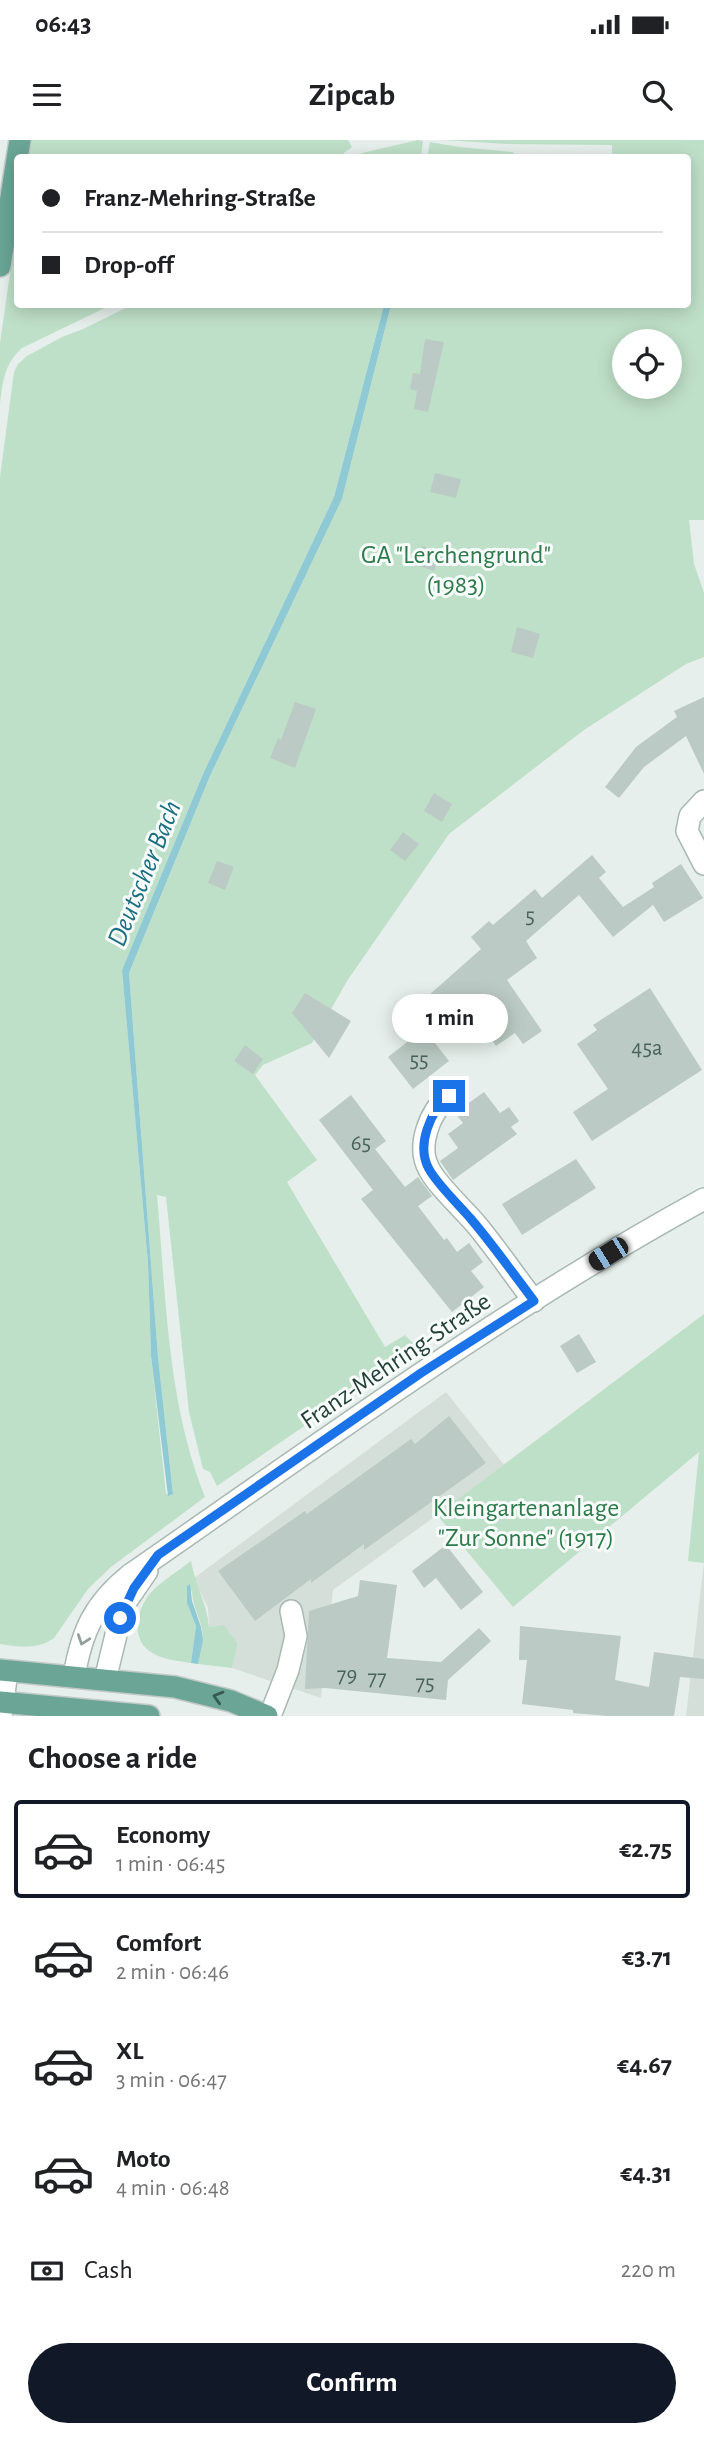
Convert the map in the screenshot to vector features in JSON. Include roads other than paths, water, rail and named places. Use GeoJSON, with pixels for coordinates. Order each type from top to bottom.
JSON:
{"type":"FeatureCollection","features":[{"type":"Feature","properties":{"kind":"main road"},"geometry":{"type":"LineString","coordinates":[[0,266],[14,178]]}},
{"type":"Feature","properties":{"kind":"main road"},"geometry":{"type":"LineString","coordinates":[[4,1670],[175,1687],[231,1701],[269,1716]]}},
{"type":"Feature","properties":{"kind":"main road","name":"Franz-Mehring-Straße"},"geometry":{"type":"LineString","coordinates":[[71,1709],[74,1676]]}},
{"type":"Feature","properties":{"kind":"main road","name":"Franz-Mehring-Straße"},"geometry":{"type":"LineString","coordinates":[[99,1712],[105,1680]]}},
{"type":"Feature","properties":{"kind":"main road"},"geometry":{"type":"LineString","coordinates":[[2,1707],[71,1709],[149,1716]]}},
{"type":"Feature","properties":{"kind":"street"},"geometry":{"type":"LineString","coordinates":[[704,801],[690,817],[687,831],[704,864]]}},
{"type":"Feature","properties":{"kind":"street"},"geometry":{"type":"LineString","coordinates":[[449,1096],[440,1103],[428,1123],[425,1143],[428,1168],[490,1242],[534,1301]]}},
{"type":"Feature","properties":{"kind":"street","name":"Franz-Mehring-Straße"},"geometry":{"type":"LineString","coordinates":[[74,1676],[88,1626],[108,1593],[158,1555],[421,1373],[608,1254],[704,1199]]}},
{"type":"Feature","properties":{"kind":"street","name":"Franz-Mehring-Straße"},"geometry":{"type":"LineString","coordinates":[[105,1680],[124,1606],[158,1555]]}},
{"type":"Feature","properties":{"kind":"street"},"geometry":{"type":"LineString","coordinates":[[269,1716],[288,1670],[296,1636],[291,1611]]}},
{"type":"Feature","properties":{"kind":"street"},"geometry":{"type":"LineString","coordinates":[[2,1707],[4,1670]]}},
{"type":"Feature","properties":{"kind":"water"},"geometry":{"type":"Polygon","coordinates":[[[383,308],[390,308],[342,499],[210,776],[129,973],[158,1357],[173,1494],[168,1496],[151,1356],[148,1263],[122,970],[203,774],[334,497],[383,308]]]}},
{"type":"Feature","properties":{"kind":"water"},"geometry":{"type":"Polygon","coordinates":[[[190,1584],[203,1640],[198,1664],[191,1663],[196,1626],[187,1603],[187,1586],[190,1584]]]}},
{"type":"Feature","properties":{"kind":"park label","name":"GA \"Lerchengrund\" (1983)"},"geometry":{"type":"Point","coordinates":[456,569]}},
{"type":"Feature","properties":{"kind":"park label","name":"Kleingartenanlage \"Zur Sonne\" (1917)"},"geometry":{"type":"Point","coordinates":[526,1522]}},
{"type":"Feature","properties":{"kind":"water label","name":"Deutscher Bach"},"geometry":{"type":"Point","coordinates":[143,873]}}]}
